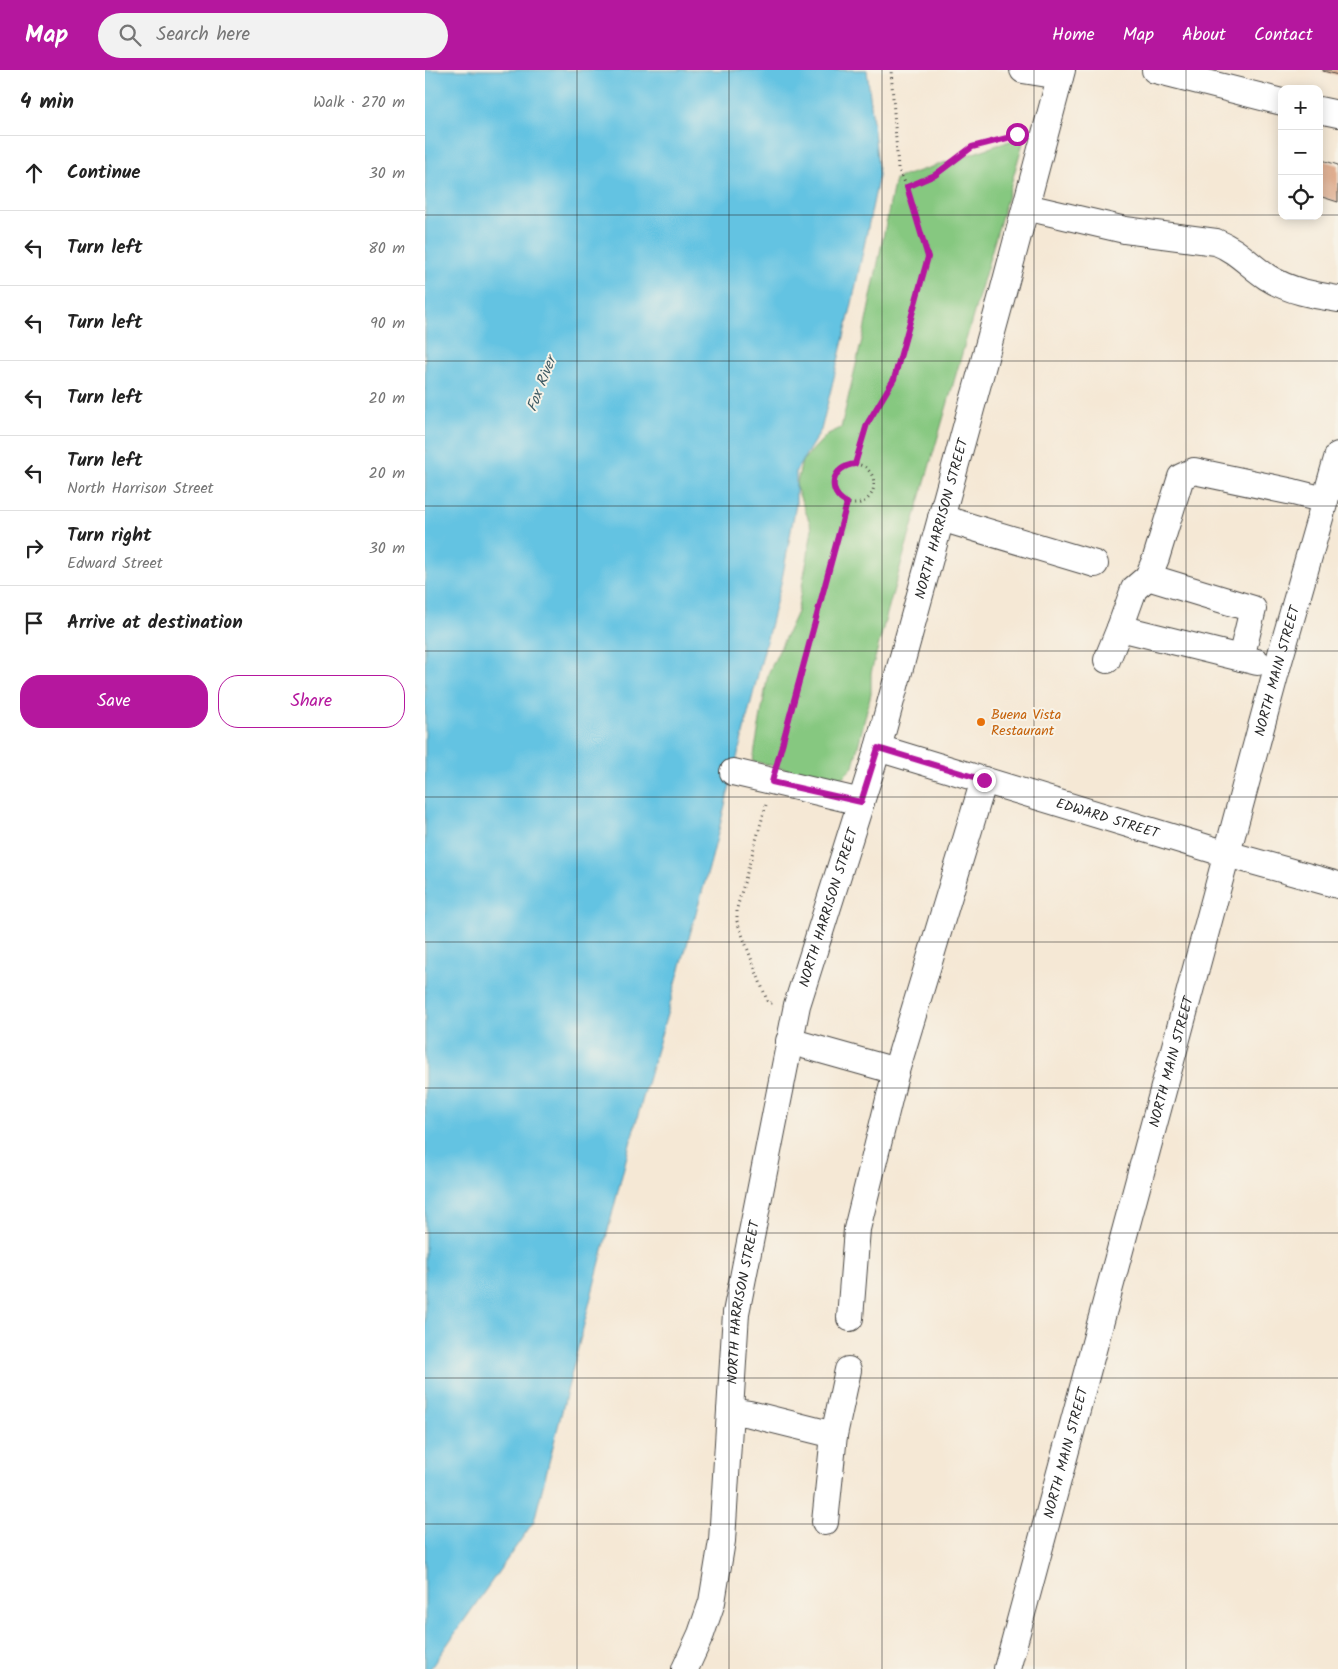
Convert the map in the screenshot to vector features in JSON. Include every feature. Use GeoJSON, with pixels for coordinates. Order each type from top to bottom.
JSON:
{"type":"FeatureCollection","features":[{"type":"Feature","properties":{"kind":"street"},"geometry":{"type":"LineString","coordinates":[[1023,70],[1061,73]]}},
{"type":"Feature","properties":{"kind":"street"},"geometry":{"type":"LineString","coordinates":[[1155,70],[1278,101]]}},
{"type":"Feature","properties":{"kind":"street","name":"NORTH HARRISON STREET"},"geometry":{"type":"LineString","coordinates":[[685,1669],[701,1634],[712,1602],[722,1541],[736,1313],[797,1006],[878,748],[1061,73]]}},
{"type":"Feature","properties":{"kind":"street"},"geometry":{"type":"LineString","coordinates":[[1323,111],[1338,114]]}},
{"type":"Feature","properties":{"kind":"street"},"geometry":{"type":"LineString","coordinates":[[1026,206],[1125,230],[1216,242],[1229,246],[1267,277],[1288,287],[1303,293],[1338,299]]}},
{"type":"Feature","properties":{"kind":"street","name":"NORTH MAIN STREET"},"geometry":{"type":"LineString","coordinates":[[1007,1669],[1277,668],[1338,455]]}},
{"type":"Feature","properties":{"kind":"street"},"geometry":{"type":"LineString","coordinates":[[1107,660],[1134,589],[1148,576],[1156,558],[1181,476],[1194,471],[1325,500]]}},
{"type":"Feature","properties":{"kind":"street"},"geometry":{"type":"LineString","coordinates":[[941,518],[1095,564]]}},
{"type":"Feature","properties":{"kind":"street"},"geometry":{"type":"LineString","coordinates":[[1148,576],[1253,609],[1241,658]]}},
{"type":"Feature","properties":{"kind":"street"},"geometry":{"type":"LineString","coordinates":[[1120,628],[1277,668]]}},
{"type":"Feature","properties":{"kind":"street","name":"EDWARD STREET"},"geometry":{"type":"LineString","coordinates":[[878,748],[1227,854],[1338,885]]}},
{"type":"Feature","properties":{"kind":"street"},"geometry":{"type":"LineString","coordinates":[[733,772],[861,802]]}},
{"type":"Feature","properties":{"kind":"street"},"geometry":{"type":"LineString","coordinates":[[850,1318],[857,1229],[897,1072],[984,780]]}},
{"type":"Feature","properties":{"kind":"street"},"geometry":{"type":"LineString","coordinates":[[789,1041],[897,1072]]}},
{"type":"Feature","properties":{"kind":"street"},"geometry":{"type":"LineString","coordinates":[[825,1522],[834,1435],[848,1370]]}},
{"type":"Feature","properties":{"kind":"street"},"geometry":{"type":"LineString","coordinates":[[731,1411],[834,1435]]}},
{"type":"Feature","properties":{"kind":"path"},"geometry":{"type":"LineString","coordinates":[[855,464],[867,424],[894,379],[928,257],[907,187],[899,168],[891,70]]}},
{"type":"Feature","properties":{"kind":"path"},"geometry":{"type":"LineString","coordinates":[[907,187],[935,175],[972,147],[1017,134]]}},
{"type":"Feature","properties":{"kind":"path"},"geometry":{"type":"LineString","coordinates":[[855,464],[862,466],[872,475],[873,488],[867,500],[854,504],[841,500],[834,489],[835,477],[843,467],[855,464]]}},
{"type":"Feature","properties":{"kind":"path"},"geometry":{"type":"LineString","coordinates":[[797,1006],[768,1003],[737,920],[737,908],[847,503]]}},
{"type":"Feature","properties":{"kind":"green space"},"geometry":{"type":"Polygon","coordinates":[[[1025,136],[891,599],[871,673],[871,693],[853,767],[844,776],[834,781],[753,761],[768,674],[797,612],[808,555],[812,528],[796,487],[802,461],[828,434],[841,428],[864,331],[895,179],[1025,136]]]}},
{"type":"Feature","properties":{"kind":"water","name":"Fox River"},"geometry":{"type":"Polygon","coordinates":[[[425,70],[867,70],[879,175],[851,308],[821,430],[796,471],[796,504],[782,579],[711,861],[632,1136],[534,1521],[430,1669],[425,1669],[425,70]]]}},
{"type":"Feature","properties":{"kind":"building"},"geometry":{"type":"Polygon","coordinates":[[[1338,70],[1338,75],[1323,71],[1338,70]]]}},
{"type":"Feature","properties":{"kind":"building"},"geometry":{"type":"Polygon","coordinates":[[[1323,160],[1338,165],[1338,202],[1323,197],[1323,160]]]}},
{"type":"Feature","properties":{"kind":"place","name":"Buena Vista Restaurant"},"geometry":{"type":"Point","coordinates":[981,722]}},
{"type":"Feature","properties":{"kind":"route"},"geometry":{"type":"LineString","coordinates":[[984,780],[878,748],[861,802],[772,782],[847,503],[841,500],[834,489],[835,477],[843,467],[855,464],[867,424],[894,379],[928,257],[907,187],[935,175],[972,147],[1017,134]]}}]}
